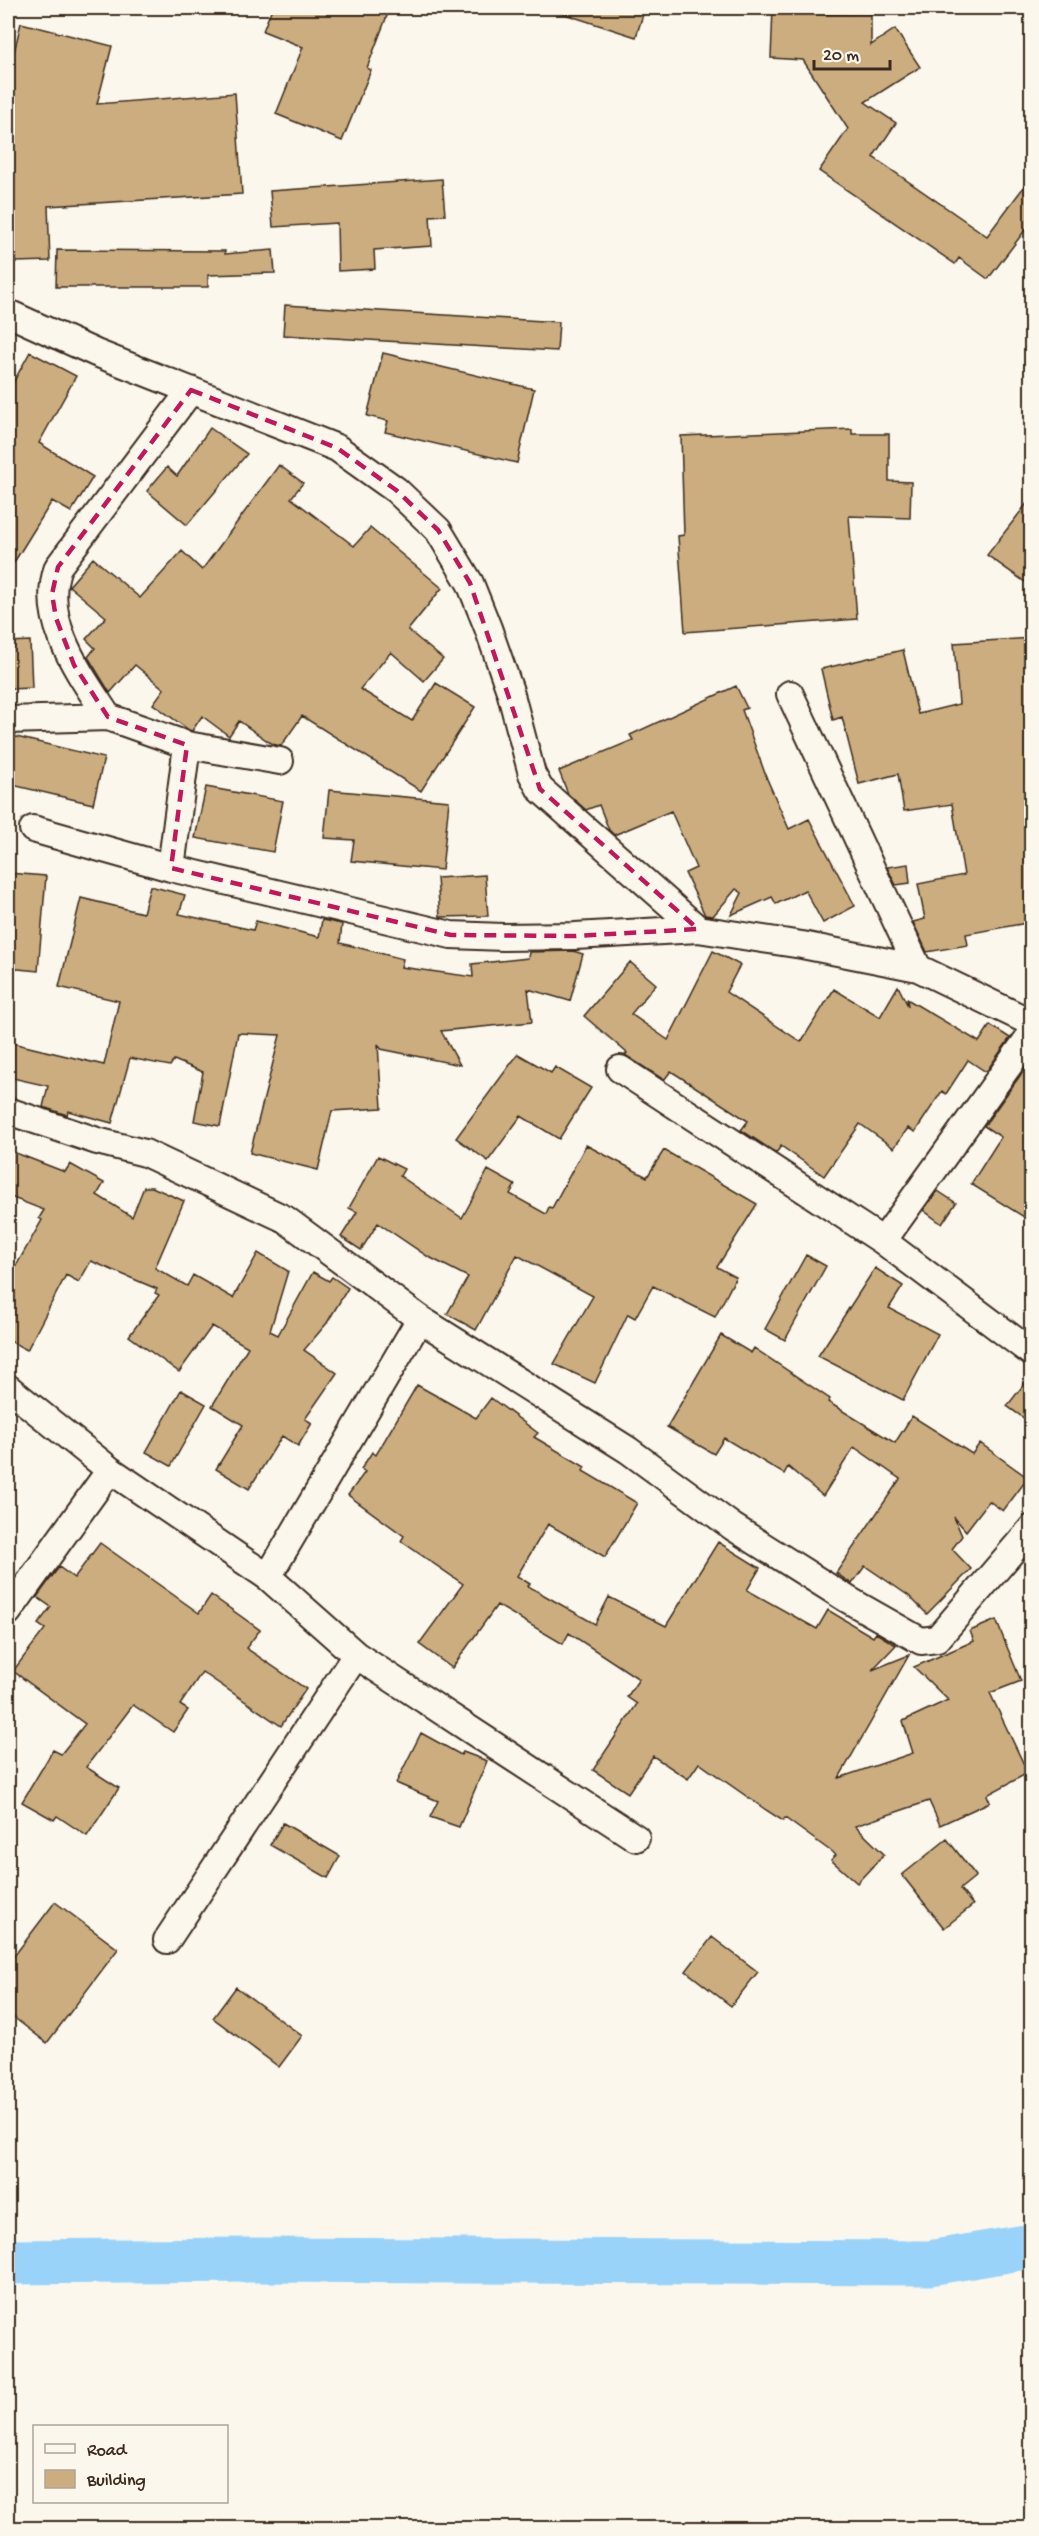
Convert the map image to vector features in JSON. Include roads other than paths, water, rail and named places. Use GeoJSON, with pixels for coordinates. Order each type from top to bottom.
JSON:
{"type":"FeatureCollection","features":[{"type":"Feature","properties":{"kind":"street"},"geometry":{"type":"LineString","coordinates":[[8,313],[96,353],[337,448],[396,490],[438,530],[470,583],[510,691],[532,774],[540,789],[698,929]]}},
{"type":"Feature","properties":{"kind":"street"},"geometry":{"type":"LineString","coordinates":[[108,717],[74,665],[56,618],[52,594],[54,580],[58,567],[191,390]]}},
{"type":"Feature","properties":{"kind":"street"},"geometry":{"type":"LineString","coordinates":[[790,694],[918,969]]}},
{"type":"Feature","properties":{"kind":"street"},"geometry":{"type":"LineString","coordinates":[[8,720],[108,717],[187,745],[279,761]]}},
{"type":"Feature","properties":{"kind":"street"},"geometry":{"type":"LineString","coordinates":[[171,868],[187,745]]}},
{"type":"Feature","properties":{"kind":"street"},"geometry":{"type":"LineString","coordinates":[[33,829],[171,868],[451,935],[565,936],[698,929],[802,945],[918,969],[1032,1023]]}},
{"type":"Feature","properties":{"kind":"street"},"geometry":{"type":"LineString","coordinates":[[883,1241],[1032,1033]]}},
{"type":"Feature","properties":{"kind":"street"},"geometry":{"type":"LineString","coordinates":[[620,1068],[883,1241],[1032,1353]]}},
{"type":"Feature","properties":{"kind":"street"},"geometry":{"type":"LineString","coordinates":[[8,1111],[145,1154],[285,1219],[420,1319],[628,1450],[734,1527],[847,1599],[921,1641],[937,1639],[1032,1528]]}},
{"type":"Feature","properties":{"kind":"street"},"geometry":{"type":"LineString","coordinates":[[268,1577],[420,1319]]}},
{"type":"Feature","properties":{"kind":"street"},"geometry":{"type":"LineString","coordinates":[[8,1388],[110,1470],[268,1577],[356,1655],[636,1838]]}},
{"type":"Feature","properties":{"kind":"street"},"geometry":{"type":"LineString","coordinates":[[8,1612],[110,1470]]}},
{"type":"Feature","properties":{"kind":"street"},"geometry":{"type":"LineString","coordinates":[[167,1940],[356,1655]]}},
{"type":"Feature","properties":{"kind":"waterway"},"geometry":{"type":"LineString","coordinates":[[8,2262],[250,2260],[929,2263],[1032,2246]]}}]}
